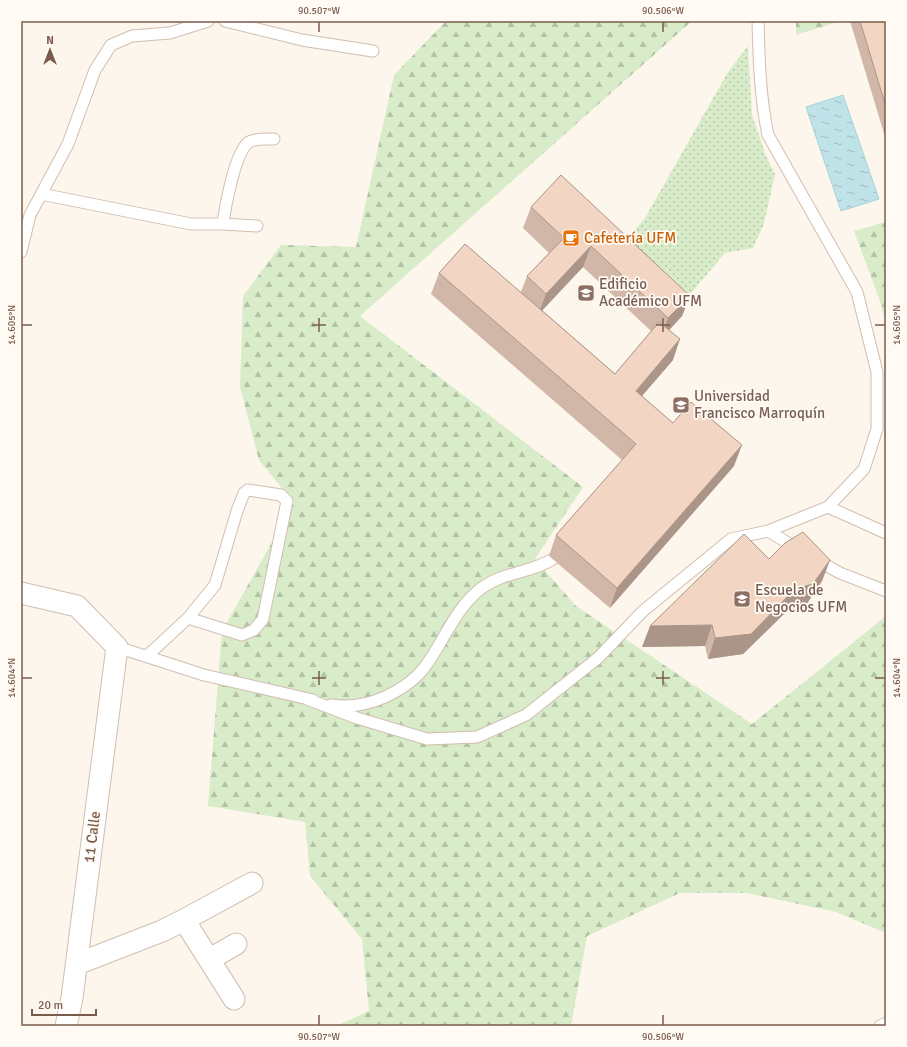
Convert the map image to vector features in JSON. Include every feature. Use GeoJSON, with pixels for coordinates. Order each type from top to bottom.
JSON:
{"type":"FeatureCollection","features":[{"type":"Feature","properties":{"kind":"street"},"geometry":{"type":"LineString","coordinates":[[21,593],[77,606],[117,647]]}},
{"type":"Feature","properties":{"kind":"street","name":"11 Calle"},"geometry":{"type":"LineString","coordinates":[[66,1026],[72,998],[117,647]]}},
{"type":"Feature","properties":{"kind":"street"},"geometry":{"type":"LineString","coordinates":[[76,964],[162,931],[252,883]]}},
{"type":"Feature","properties":{"kind":"street"},"geometry":{"type":"LineString","coordinates":[[184,920],[234,999]]}},
{"type":"Feature","properties":{"kind":"street"},"geometry":{"type":"LineString","coordinates":[[210,959],[236,944]]}},
{"type":"Feature","properties":{"kind":"lane"},"geometry":{"type":"LineString","coordinates":[[21,252],[30,215],[68,144],[95,70],[111,45],[132,36],[170,33],[208,21]]}},
{"type":"Feature","properties":{"kind":"lane"},"geometry":{"type":"LineString","coordinates":[[225,21],[302,40],[373,51]]}},
{"type":"Feature","properties":{"kind":"lane"},"geometry":{"type":"LineString","coordinates":[[307,698],[358,718],[427,739],[477,737],[526,715],[598,658],[643,611],[731,539],[768,531],[828,507],[864,469],[877,429],[877,372],[856,292],[768,135],[763,108],[759,65],[758,21]]}},
{"type":"Feature","properties":{"kind":"lane"},"geometry":{"type":"LineString","coordinates":[[223,224],[225,208],[238,157],[248,143],[263,138],[274,139]]}},
{"type":"Feature","properties":{"kind":"lane"},"geometry":{"type":"LineString","coordinates":[[41,194],[191,224],[257,226]]}},
{"type":"Feature","properties":{"kind":"lane"},"geometry":{"type":"LineString","coordinates":[[147,656],[188,618],[216,585],[237,511],[244,493],[248,490],[281,495],[285,498],[287,501],[263,619],[254,630],[242,635],[188,618]]}},
{"type":"Feature","properties":{"kind":"lane"},"geometry":{"type":"LineString","coordinates":[[828,507],[886,533]]}},
{"type":"Feature","properties":{"kind":"lane"},"geometry":{"type":"LineString","coordinates":[[768,531],[840,573],[886,591]]}},
{"type":"Feature","properties":{"kind":"lane"},"geometry":{"type":"LineString","coordinates":[[117,647],[204,674],[336,705],[351,706],[373,701],[393,694],[415,678],[424,668],[461,610],[482,587],[493,581],[532,570],[553,559]]}},
{"type":"Feature","properties":{"kind":"lane"},"geometry":{"type":"LineString","coordinates":[[880,1026],[886,1023]]}},
{"type":"Feature","properties":{"kind":"green space"},"geometry":{"type":"Polygon","coordinates":[[[446,21],[692,21],[360,316],[583,487],[535,559],[576,606],[752,724],[886,616],[886,933],[836,912],[747,893],[680,893],[587,936],[571,1026],[336,1026],[369,1011],[362,939],[310,876],[305,822],[208,806],[222,631],[294,503],[259,460],[240,387],[243,296],[281,245],[356,247],[394,75],[446,21]]]}},
{"type":"Feature","properties":{"kind":"green space"},"geometry":{"type":"Polygon","coordinates":[[[796,21],[841,21],[796,35],[796,21]]]}},
{"type":"Feature","properties":{"kind":"green space"},"geometry":{"type":"Polygon","coordinates":[[[748,46],[752,115],[766,156],[775,174],[764,224],[753,248],[725,253],[681,305],[627,240],[645,218],[728,72],[748,46]]]}},
{"type":"Feature","properties":{"kind":"green space"},"geometry":{"type":"Polygon","coordinates":[[[886,222],[886,324],[880,301],[854,231],[886,222]]]}},
{"type":"Feature","properties":{"kind":"water"},"geometry":{"type":"Polygon","coordinates":[[[843,95],[879,199],[841,211],[806,107],[843,95]]]}},
{"type":"Feature","properties":{"kind":"building"},"geometry":{"type":"Polygon","coordinates":[[[860,21],[886,21],[886,107],[860,21]]]}},
{"type":"Feature","properties":{"kind":"building"},"geometry":{"type":"Polygon","coordinates":[[[561,175],[690,296],[668,318],[591,246],[546,294],[527,276],[564,238],[531,207],[561,175]]]}},
{"type":"Feature","properties":{"kind":"building"},"geometry":{"type":"Polygon","coordinates":[[[465,244],[615,374],[659,322],[680,339],[636,391],[673,423],[691,402],[742,445],[617,588],[556,535],[636,444],[439,273],[465,244]]]}},
{"type":"Feature","properties":{"kind":"building","name":"Escuela de Negocios UFM"},"geometry":{"type":"Polygon","coordinates":[[[803,532],[830,560],[813,584],[795,589],[751,634],[715,638],[712,625],[650,626],[744,534],[769,559],[785,543],[803,532]]]}},
{"type":"Feature","properties":{"kind":"place","name":"Cafetería UFM"},"geometry":{"type":"Point","coordinates":[571,238]}},
{"type":"Feature","properties":{"kind":"place","name":"Edificio Académico UFM"},"geometry":{"type":"Point","coordinates":[586,293]}},
{"type":"Feature","properties":{"kind":"place","name":"Universidad Francisco Marroquín"},"geometry":{"type":"Point","coordinates":[681,405]}},
{"type":"Feature","properties":{"kind":"place","name":"Escuela de Negocios UFM"},"geometry":{"type":"Point","coordinates":[742,599]}}]}
